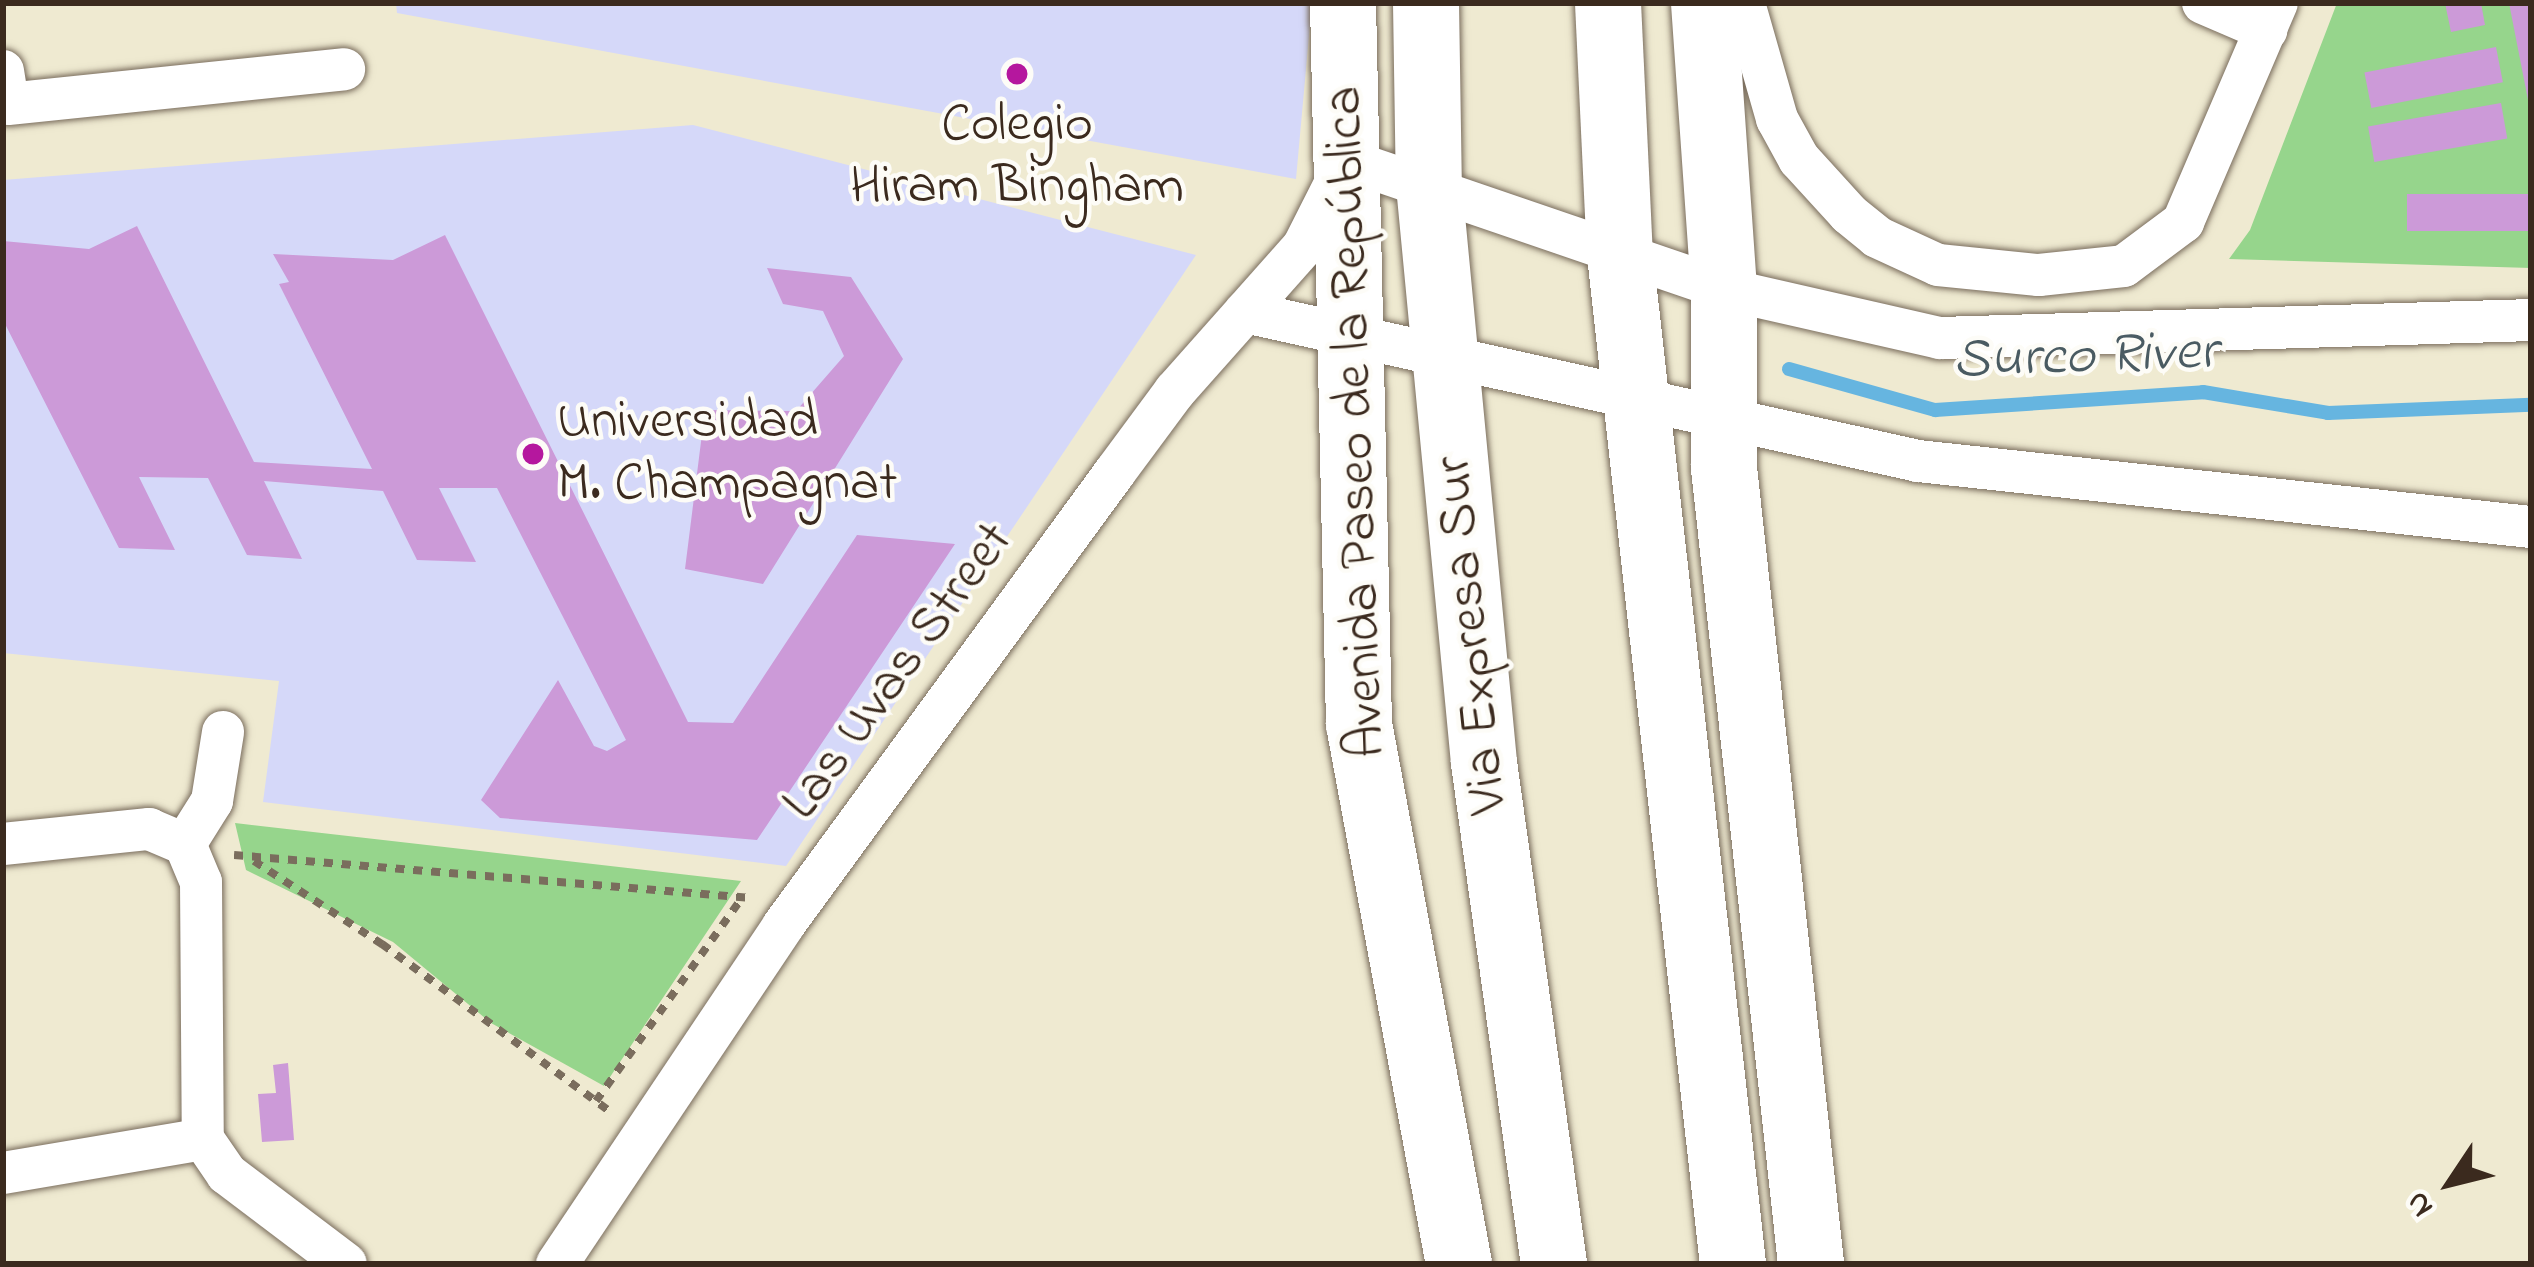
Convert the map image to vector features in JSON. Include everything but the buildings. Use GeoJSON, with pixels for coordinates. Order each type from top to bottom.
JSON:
{"type":"FeatureCollection","features":[{"type":"Feature","properties":{"kind":"main road","name":"Avenida Paseo de la República"},"geometry":{"type":"LineString","coordinates":[[1343,3],[1359,724],[1459,1264]]}},
{"type":"Feature","properties":{"kind":"main road","name":"Via Expresa Sur"},"geometry":{"type":"LineString","coordinates":[[1426,3],[1429,185],[1484,763],[1554,1264]]}},
{"type":"Feature","properties":{"kind":"main road"},"geometry":{"type":"LineString","coordinates":[[1608,3],[1620,255],[1732,1264]]}},
{"type":"Feature","properties":{"kind":"main road"},"geometry":{"type":"LineString","coordinates":[[1704,3],[1724,289],[1722,419],[1811,1264]]}},
{"type":"Feature","properties":{"kind":"street"},"geometry":{"type":"LineString","coordinates":[[1744,3],[1778,119],[1799,159],[1849,214],[1877,237],[1938,266],[2039,275],[2124,266],[2152,252],[2183,222],[2271,17],[2203,3]]}},
{"type":"Feature","properties":{"kind":"street"},"geometry":{"type":"LineString","coordinates":[[6,88],[344,69]]}},
{"type":"Feature","properties":{"kind":"street"},"geometry":{"type":"LineString","coordinates":[[1347,160],[1724,289],[1940,338],[2531,320]]}},
{"type":"Feature","properties":{"kind":"street","name":"Las Uvas Street"},"geometry":{"type":"LineString","coordinates":[[557,1264],[802,902],[1175,391],[1303,247],[1347,160]]}},
{"type":"Feature","properties":{"kind":"street"},"geometry":{"type":"LineString","coordinates":[[1245,312],[1640,403],[2005,473],[2531,527]]}},
{"type":"Feature","properties":{"kind":"street"},"geometry":{"type":"LineString","coordinates":[[185,844],[212,801],[223,732]]}},
{"type":"Feature","properties":{"kind":"street"},"geometry":{"type":"LineString","coordinates":[[3,844],[148,829],[185,844],[201,882],[203,1138],[227,1174],[346,1264]]}},
{"type":"Feature","properties":{"kind":"street"},"geometry":{"type":"LineString","coordinates":[[3,1173],[203,1138]]}},
{"type":"Feature","properties":{"kind":"path"},"geometry":{"type":"LineString","coordinates":[[185,844],[251,859],[802,902]]}},
{"type":"Feature","properties":{"kind":"path"},"geometry":{"type":"LineString","coordinates":[[251,859],[382,944],[644,1137]]}},
{"type":"Feature","properties":{"kind":"path"},"geometry":{"type":"LineString","coordinates":[[596,1101],[743,897]]}},
{"type":"Feature","properties":{"kind":"shaded area","name":"Colegio Hiram Bingham"},"geometry":{"type":"Polygon","coordinates":[[[396,3],[1312,3],[1296,179],[397,13],[396,3]]]}},
{"type":"Feature","properties":{"kind":"shaded area","name":"Universidad M. Champagnat"},"geometry":{"type":"Polygon","coordinates":[[[693,125],[1196,255],[786,866],[263,802],[279,681],[3,653],[3,180],[693,125]]]}},
{"type":"Feature","properties":{"kind":"green space"},"geometry":{"type":"Polygon","coordinates":[[[2337,3],[2531,3],[2531,268],[2229,259],[2250,230],[2337,3]]]}},
{"type":"Feature","properties":{"kind":"green space"},"geometry":{"type":"Polygon","coordinates":[[[235,823],[741,881],[604,1086],[491,1023],[393,942],[246,870],[235,823]]]}},
{"type":"Feature","properties":{"kind":"waterway","name":"Surco River"},"geometry":{"type":"LineString","coordinates":[[1789,369],[1935,410],[2203,392],[2328,413],[2531,405]]}},
{"type":"Feature","properties":{"kind":"place","name":"Colegio Hiram Bingham"},"geometry":{"type":"Point","coordinates":[1017,74]}},
{"type":"Feature","properties":{"kind":"place","name":"Universidad M. Champagnat"},"geometry":{"type":"Point","coordinates":[533,454]}}]}
